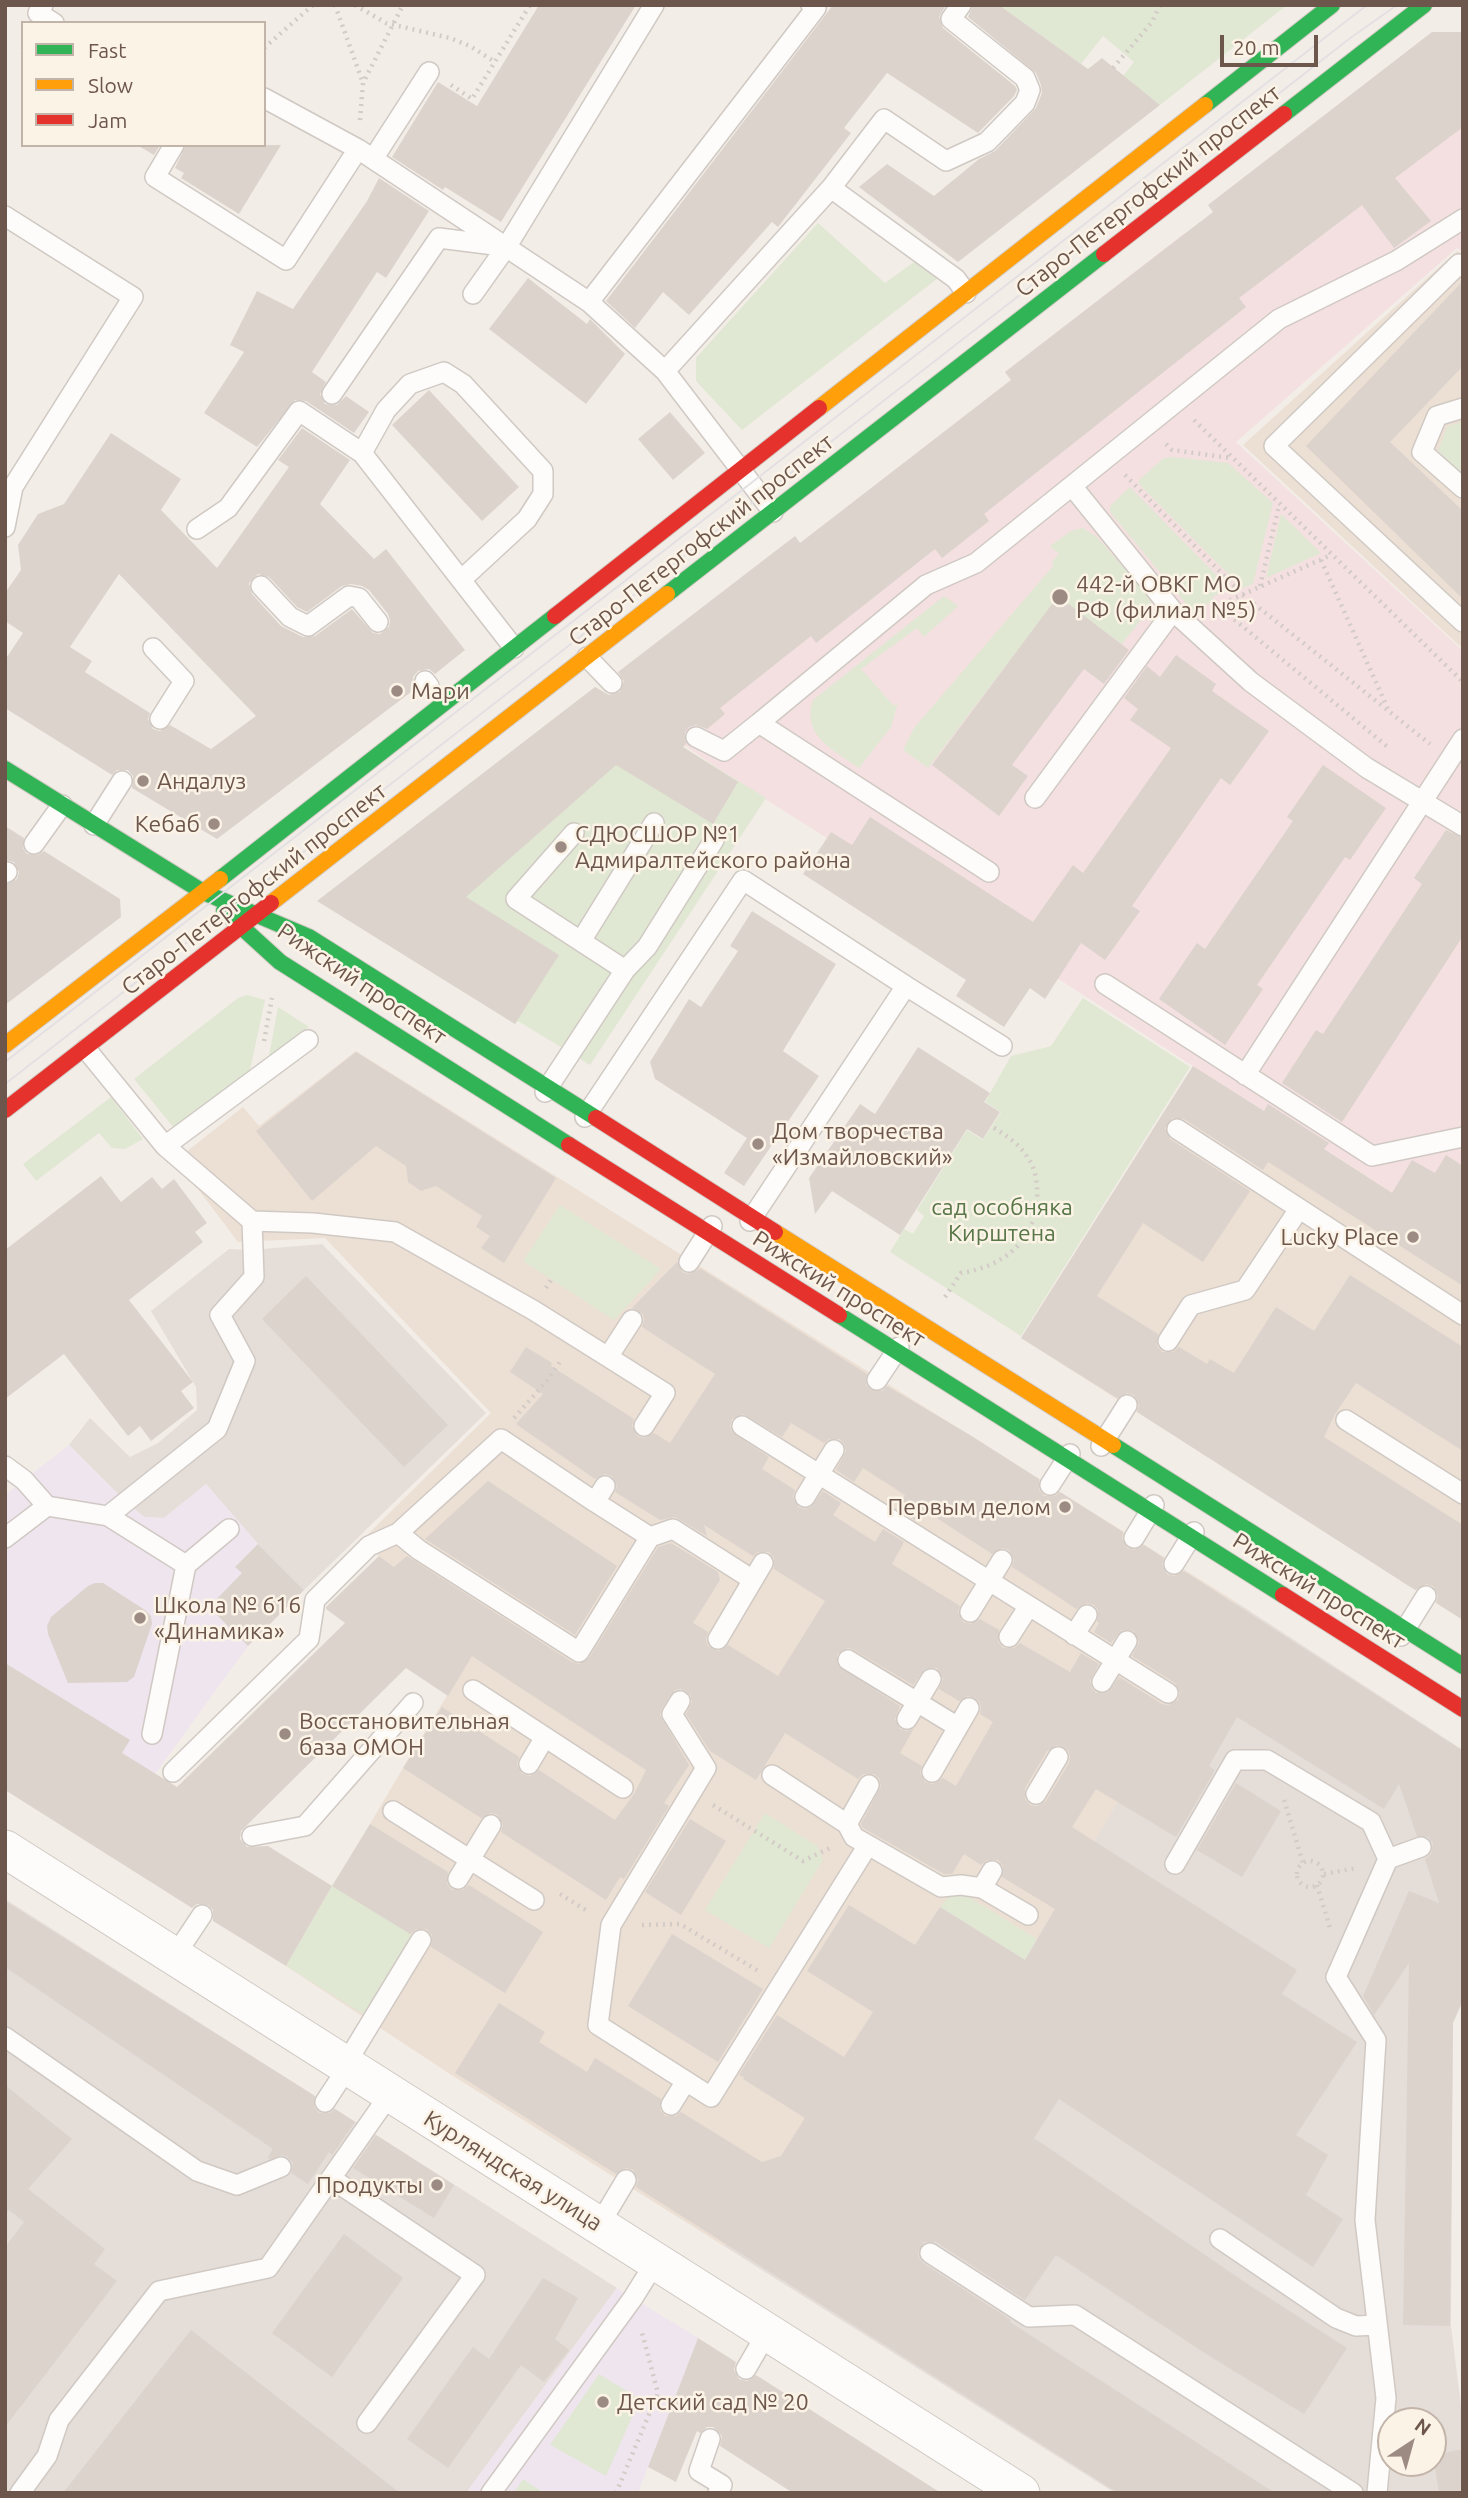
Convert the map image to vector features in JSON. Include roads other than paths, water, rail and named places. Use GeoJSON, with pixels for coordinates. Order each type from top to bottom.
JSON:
{"type":"FeatureCollection","features":[{"type":"Feature","properties":{"kind":"main road","name":"Старо-Петергофский проспект"},"geometry":{"type":"LineString","coordinates":[[5,1045],[1332,5]]}},
{"type":"Feature","properties":{"kind":"main road","name":"Старо-Петергофский проспект"},"geometry":{"type":"LineString","coordinates":[[5,1111],[1424,5]]}},
{"type":"Feature","properties":{"kind":"main road","name":"Рижский проспект"},"geometry":{"type":"LineString","coordinates":[[5,769],[203,892],[309,937],[1463,1666]]}},
{"type":"Feature","properties":{"kind":"main road","name":"Рижский проспект"},"geometry":{"type":"LineString","coordinates":[[203,892],[280,962],[1463,1709]]}},
{"type":"Feature","properties":{"kind":"street","name":"Курляндская улица"},"geometry":{"type":"LineString","coordinates":[[5,1849],[1018,2492]]}},
{"type":"Feature","properties":{"kind":"lane"},"geometry":{"type":"LineString","coordinates":[[43,5],[38,13],[51,21]]}},
{"type":"Feature","properties":{"kind":"lane"},"geometry":{"type":"LineString","coordinates":[[474,294],[507,246],[654,5]]}},
{"type":"Feature","properties":{"kind":"lane"},"geometry":{"type":"LineString","coordinates":[[664,371],[831,188],[884,120],[946,161],[987,142],[1026,103],[1030,90],[1025,78],[951,19],[961,5]]}},
{"type":"Feature","properties":{"kind":"lane"},"geometry":{"type":"LineString","coordinates":[[589,302],[815,6]]}},
{"type":"Feature","properties":{"kind":"lane"},"geometry":{"type":"LineString","coordinates":[[173,147],[155,177],[286,260],[429,72]]}},
{"type":"Feature","properties":{"kind":"lane"},"geometry":{"type":"LineString","coordinates":[[266,99],[365,154],[589,302],[664,371],[772,513]]}},
{"type":"Feature","properties":{"kind":"lane"},"geometry":{"type":"LineString","coordinates":[[831,188],[956,279],[966,293]]}},
{"type":"Feature","properties":{"kind":"lane"},"geometry":{"type":"LineString","coordinates":[[5,216],[132,297],[9,484],[5,527]]}},
{"type":"Feature","properties":{"kind":"lane"},"geometry":{"type":"LineString","coordinates":[[696,737],[724,751],[926,585],[976,563],[1279,319],[1396,261],[1463,219]]}},
{"type":"Feature","properties":{"kind":"lane"},"geometry":{"type":"LineString","coordinates":[[332,394],[439,238],[507,246]]}},
{"type":"Feature","properties":{"kind":"lane"},"geometry":{"type":"LineString","coordinates":[[1463,267],[1459,264],[1274,446],[1463,622]]}},
{"type":"Feature","properties":{"kind":"lane"},"geometry":{"type":"LineString","coordinates":[[362,453],[386,410],[410,384],[444,372],[463,384],[543,471],[543,494],[527,519],[461,580]]}},
{"type":"Feature","properties":{"kind":"lane"},"geometry":{"type":"LineString","coordinates":[[1463,408],[1437,416],[1422,452],[1463,488]]}},
{"type":"Feature","properties":{"kind":"lane"},"geometry":{"type":"LineString","coordinates":[[197,529],[228,508],[299,411],[362,453],[514,648]]}},
{"type":"Feature","properties":{"kind":"lane"},"geometry":{"type":"LineString","coordinates":[[1072,486],[1178,616],[1251,682],[1367,768],[1463,826]]}},
{"type":"Feature","properties":{"kind":"lane"},"geometry":{"type":"LineString","coordinates":[[261,586],[290,618],[308,626],[349,596],[359,598],[378,622]]}},
{"type":"Feature","properties":{"kind":"lane"},"geometry":{"type":"LineString","coordinates":[[1035,799],[1178,616]]}},
{"type":"Feature","properties":{"kind":"lane"},"geometry":{"type":"LineString","coordinates":[[153,648],[184,681],[160,719]]}},
{"type":"Feature","properties":{"kind":"lane"},"geometry":{"type":"LineString","coordinates":[[587,657],[612,683]]}},
{"type":"Feature","properties":{"kind":"lane"},"geometry":{"type":"LineString","coordinates":[[759,723],[989,872]]}},
{"type":"Feature","properties":{"kind":"lane"},"geometry":{"type":"LineString","coordinates":[[1245,1074],[1463,739]]}},
{"type":"Feature","properties":{"kind":"lane"},"geometry":{"type":"LineString","coordinates":[[94,825],[121,781]]}},
{"type":"Feature","properties":{"kind":"lane"},"geometry":{"type":"LineString","coordinates":[[34,844],[62,805]]}},
{"type":"Feature","properties":{"kind":"lane"},"geometry":{"type":"LineString","coordinates":[[581,941],[653,823]]}},
{"type":"Feature","properties":{"kind":"lane"},"geometry":{"type":"LineString","coordinates":[[574,832],[516,899],[625,970]]}},
{"type":"Feature","properties":{"kind":"lane"},"geometry":{"type":"LineString","coordinates":[[528,1119],[625,970],[647,947],[714,841]]}},
{"type":"Feature","properties":{"kind":"lane"},"geometry":{"type":"LineString","coordinates":[[568,1144],[743,880],[1002,1046]]}},
{"type":"Feature","properties":{"kind":"lane"},"geometry":{"type":"LineString","coordinates":[[1105,984],[1372,1156],[1463,1137]]}},
{"type":"Feature","properties":{"kind":"lane"},"geometry":{"type":"LineString","coordinates":[[733,1249],[906,986]]}},
{"type":"Feature","properties":{"kind":"lane"},"geometry":{"type":"LineString","coordinates":[[165,1146],[308,1040]]}},
{"type":"Feature","properties":{"kind":"lane"},"geometry":{"type":"LineString","coordinates":[[86,1049],[165,1146],[252,1221],[313,1223],[395,1232],[533,1310],[665,1393],[644,1426]]}},
{"type":"Feature","properties":{"kind":"lane"},"geometry":{"type":"LineString","coordinates":[[1177,1129],[1463,1315]]}},
{"type":"Feature","properties":{"kind":"lane"},"geometry":{"type":"LineString","coordinates":[[690,1262],[728,1202]]}},
{"type":"Feature","properties":{"kind":"lane"},"geometry":{"type":"LineString","coordinates":[[1168,1340],[1191,1305],[1245,1290],[1298,1209]]}},
{"type":"Feature","properties":{"kind":"lane"},"geometry":{"type":"LineString","coordinates":[[108,1516],[217,1429],[245,1361],[220,1315],[254,1277],[252,1221]]}},
{"type":"Feature","properties":{"kind":"lane"},"geometry":{"type":"LineString","coordinates":[[608,1357],[632,1320]]}},
{"type":"Feature","properties":{"kind":"lane"},"geometry":{"type":"LineString","coordinates":[[877,1380],[916,1320]]}},
{"type":"Feature","properties":{"kind":"lane"},"geometry":{"type":"LineString","coordinates":[[1085,1471],[1127,1405]]}},
{"type":"Feature","properties":{"kind":"lane"},"geometry":{"type":"LineString","coordinates":[[1346,1420],[1463,1494]]}},
{"type":"Feature","properties":{"kind":"lane"},"geometry":{"type":"LineString","coordinates":[[742,1426],[1168,1693]]}},
{"type":"Feature","properties":{"kind":"lane"},"geometry":{"type":"LineString","coordinates":[[1050,1485],[1087,1428]]}},
{"type":"Feature","properties":{"kind":"lane"},"geometry":{"type":"LineString","coordinates":[[173,1772],[309,1639],[316,1601],[369,1546],[398,1533],[501,1439],[600,1494],[650,1537]]}},
{"type":"Feature","properties":{"kind":"lane"},"geometry":{"type":"LineString","coordinates":[[805,1497],[834,1450]]}},
{"type":"Feature","properties":{"kind":"lane"},"geometry":{"type":"LineString","coordinates":[[5,1466],[24,1480],[47,1506],[108,1516],[186,1565]]}},
{"type":"Feature","properties":{"kind":"lane"},"geometry":{"type":"LineString","coordinates":[[1134,1538],[1170,1480]]}},
{"type":"Feature","properties":{"kind":"lane"},"geometry":{"type":"LineString","coordinates":[[5,1538],[47,1506]]}},
{"type":"Feature","properties":{"kind":"lane"},"geometry":{"type":"LineString","coordinates":[[1174,1564],[1210,1506]]}},
{"type":"Feature","properties":{"kind":"lane"},"geometry":{"type":"LineString","coordinates":[[152,1734],[186,1565],[229,1529]]}},
{"type":"Feature","properties":{"kind":"lane"},"geometry":{"type":"LineString","coordinates":[[398,1533],[419,1550],[579,1652],[650,1537],[673,1529],[758,1571],[718,1639]]}},
{"type":"Feature","properties":{"kind":"lane"},"geometry":{"type":"LineString","coordinates":[[970,1612],[1002,1560]]}},
{"type":"Feature","properties":{"kind":"lane"},"geometry":{"type":"LineString","coordinates":[[1386,1661],[1426,1596]]}},
{"type":"Feature","properties":{"kind":"lane"},"geometry":{"type":"LineString","coordinates":[[1010,1637],[1028,1606]]}},
{"type":"Feature","properties":{"kind":"lane"},"geometry":{"type":"LineString","coordinates":[[1074,1635],[1087,1615]]}},
{"type":"Feature","properties":{"kind":"lane"},"geometry":{"type":"LineString","coordinates":[[1102,1682],[1127,1641]]}},
{"type":"Feature","properties":{"kind":"lane"},"geometry":{"type":"LineString","coordinates":[[848,1660],[912,1711],[958,1727]]}},
{"type":"Feature","properties":{"kind":"lane"},"geometry":{"type":"LineString","coordinates":[[912,1711],[931,1679]]}},
{"type":"Feature","properties":{"kind":"lane"},"geometry":{"type":"LineString","coordinates":[[472,1690],[623,1788]]}},
{"type":"Feature","properties":{"kind":"lane"},"geometry":{"type":"LineString","coordinates":[[680,1701],[672,1714],[706,1768],[611,1926],[598,2025],[711,2097],[869,1841],[869,1785]]}},
{"type":"Feature","properties":{"kind":"lane"},"geometry":{"type":"LineString","coordinates":[[252,1836],[305,1826],[414,1703]]}},
{"type":"Feature","properties":{"kind":"lane"},"geometry":{"type":"LineString","coordinates":[[932,1772],[969,1708]]}},
{"type":"Feature","properties":{"kind":"lane"},"geometry":{"type":"LineString","coordinates":[[529,1764],[545,1737]]}},
{"type":"Feature","properties":{"kind":"lane"},"geometry":{"type":"LineString","coordinates":[[1036,1794],[1058,1757]]}},
{"type":"Feature","properties":{"kind":"lane"},"geometry":{"type":"LineString","coordinates":[[1175,1864],[1235,1760],[1267,1760],[1371,1822],[1388,1859]]}},
{"type":"Feature","properties":{"kind":"lane"},"geometry":{"type":"LineString","coordinates":[[772,1776],[940,1887],[987,1879],[1028,1914]]}},
{"type":"Feature","properties":{"kind":"lane"},"geometry":{"type":"LineString","coordinates":[[393,1811],[534,1900]]}},
{"type":"Feature","properties":{"kind":"lane"},"geometry":{"type":"LineString","coordinates":[[458,1879],[491,1825]]}},
{"type":"Feature","properties":{"kind":"lane"},"geometry":{"type":"LineString","coordinates":[[1377,2493],[1386,2398],[1365,2220],[1376,2040],[1336,1977],[1388,1859],[1421,1847]]}},
{"type":"Feature","properties":{"kind":"lane"},"geometry":{"type":"LineString","coordinates":[[174,1957],[202,1914]]}},
{"type":"Feature","properties":{"kind":"lane"},"geometry":{"type":"LineString","coordinates":[[325,2102],[421,1940]]}},
{"type":"Feature","properties":{"kind":"lane"},"geometry":{"type":"LineString","coordinates":[[5,2037],[197,2171],[237,2185],[281,2167]]}},
{"type":"Feature","properties":{"kind":"lane"},"geometry":{"type":"LineString","coordinates":[[671,2105],[685,2081]]}},
{"type":"Feature","properties":{"kind":"lane"},"geometry":{"type":"LineString","coordinates":[[20,2493],[47,2456],[59,2420],[159,2291],[268,2269],[390,2094]]}},
{"type":"Feature","properties":{"kind":"lane"},"geometry":{"type":"LineString","coordinates":[[332,2179],[475,2275],[367,2423]]}},
{"type":"Feature","properties":{"kind":"lane"},"geometry":{"type":"LineString","coordinates":[[599,2224],[626,2180]]}},
{"type":"Feature","properties":{"kind":"lane"},"geometry":{"type":"LineString","coordinates":[[1220,2239],[1336,2318],[1356,2326],[1377,2325]]}},
{"type":"Feature","properties":{"kind":"lane"},"geometry":{"type":"LineString","coordinates":[[930,2253],[1029,2318],[1075,2315],[1353,2493]]}},
{"type":"Feature","properties":{"kind":"lane"},"geometry":{"type":"LineString","coordinates":[[491,2493],[633,2298],[656,2260]]}},
{"type":"Feature","properties":{"kind":"lane"},"geometry":{"type":"LineString","coordinates":[[746,2369],[768,2331]]}},
{"type":"Feature","properties":{"kind":"lane"},"geometry":{"type":"LineString","coordinates":[[710,2440],[699,2471],[724,2490]]}},
{"type":"Feature","properties":{"kind":"tram line"},"geometry":{"type":"LineString","coordinates":[[5,1062],[1367,5]]}},
{"type":"Feature","properties":{"kind":"tram line"},"geometry":{"type":"LineString","coordinates":[[5,1084],[1349,39],[1397,5]]}},
{"type":"Feature","properties":{"kind":"place","name":"442-й ОВКГ МО РФ (филиал №5)"},"geometry":{"type":"Point","coordinates":[1060,597]}},
{"type":"Feature","properties":{"kind":"place","name":"Мари"},"geometry":{"type":"Point","coordinates":[397,691]}},
{"type":"Feature","properties":{"kind":"place","name":"Андалуз"},"geometry":{"type":"Point","coordinates":[143,781]}},
{"type":"Feature","properties":{"kind":"place","name":"Кебаб"},"geometry":{"type":"Point","coordinates":[214,824]}},
{"type":"Feature","properties":{"kind":"place","name":"СДЮСШОР №1 Адмиралтейского района"},"geometry":{"type":"Point","coordinates":[561,847]}},
{"type":"Feature","properties":{"kind":"place","name":"Дом творчества «Измайловский»"},"geometry":{"type":"Point","coordinates":[758,1144]}},
{"type":"Feature","properties":{"kind":"place","name":"Lucky Place"},"geometry":{"type":"Point","coordinates":[1413,1237]}},
{"type":"Feature","properties":{"kind":"place","name":"Первым делом"},"geometry":{"type":"Point","coordinates":[1065,1507]}},
{"type":"Feature","properties":{"kind":"place","name":"Школа № 616 «Динамика»"},"geometry":{"type":"Point","coordinates":[140,1618]}},
{"type":"Feature","properties":{"kind":"place","name":"Восстановительная база ОМОН"},"geometry":{"type":"Point","coordinates":[285,1734]}},
{"type":"Feature","properties":{"kind":"place","name":"Продукты"},"geometry":{"type":"Point","coordinates":[437,2185]}},
{"type":"Feature","properties":{"kind":"place","name":"Детский сад № 20"},"geometry":{"type":"Point","coordinates":[603,2402]}},
{"type":"Feature","properties":{"kind":"park label","name":"сад особняка Кирштена"},"geometry":{"type":"Point","coordinates":[1002,1220]}}]}
